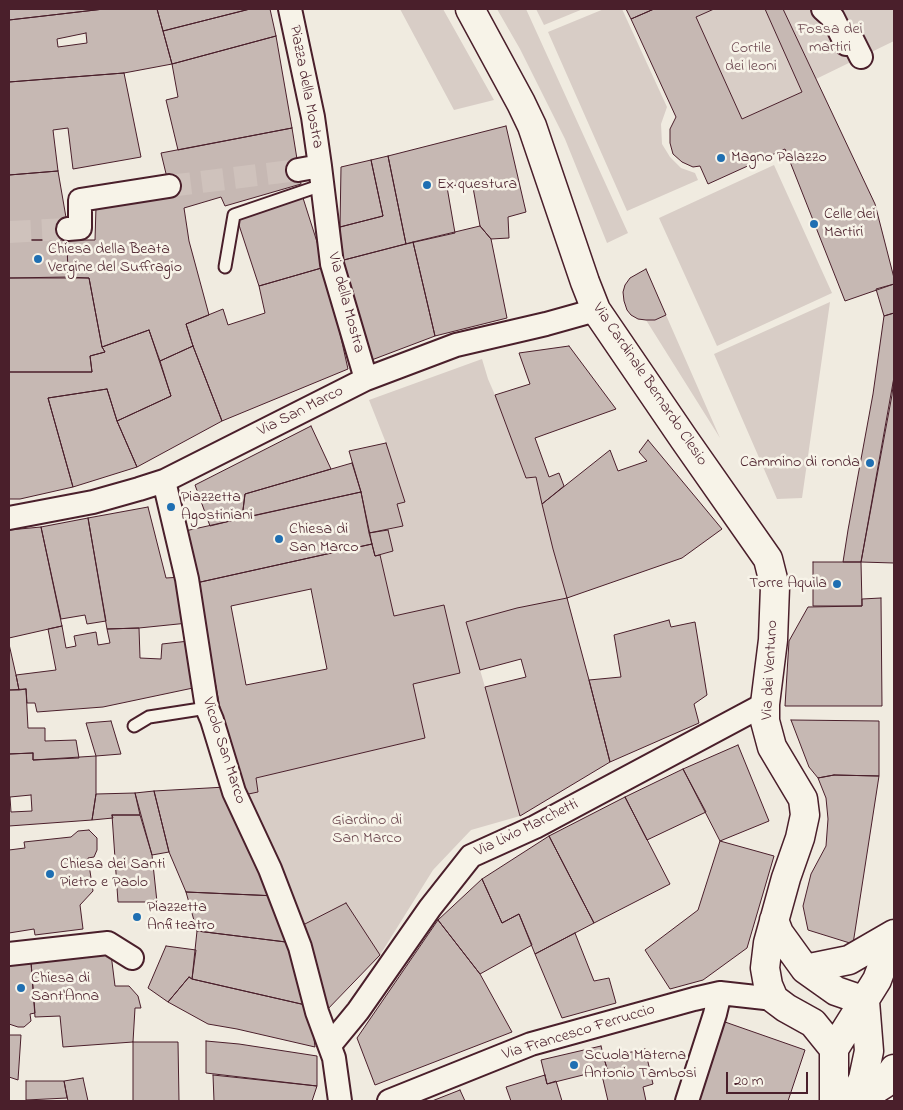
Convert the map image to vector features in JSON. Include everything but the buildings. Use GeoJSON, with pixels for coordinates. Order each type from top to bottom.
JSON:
{"type":"FeatureCollection","features":[{"type":"Feature","properties":{"kind":"main road","name":"Via Cardinale Bernardo Clesio"},"geometry":{"type":"LineString","coordinates":[[470,9],[532,126],[596,310],[768,559],[775,586]]}},
{"type":"Feature","properties":{"kind":"main road","name":"Via dei Ventuno"},"geometry":{"type":"LineString","coordinates":[[774,999],[768,986],[765,968],[768,943],[786,878],[800,838],[805,814],[803,799],[772,748],[766,721],[765,704],[773,640],[775,586]]}},
{"type":"Feature","properties":{"kind":"main road"},"geometry":{"type":"LineString","coordinates":[[774,920],[779,933],[805,969],[836,991],[865,1000]]}},
{"type":"Feature","properties":{"kind":"main road"},"geometry":{"type":"LineString","coordinates":[[805,969],[849,960],[894,934]]}},
{"type":"Feature","properties":{"kind":"main road"},"geometry":{"type":"LineString","coordinates":[[834,1101],[834,1049],[877,980],[894,934]]}},
{"type":"Feature","properties":{"kind":"main road"},"geometry":{"type":"LineString","coordinates":[[774,999],[813,1023],[834,1049]]}},
{"type":"Feature","properties":{"kind":"main road"},"geometry":{"type":"LineString","coordinates":[[852,1101],[863,1079],[869,1051],[865,1000]]}},
{"type":"Feature","properties":{"kind":"main road"},"geometry":{"type":"LineString","coordinates":[[857,1101],[884,1084],[894,1069]]}},
{"type":"Feature","properties":{"kind":"street","name":"Piazza della Mostra"},"geometry":{"type":"LineString","coordinates":[[290,9],[312,117],[313,174]]}},
{"type":"Feature","properties":{"kind":"street"},"geometry":{"type":"LineString","coordinates":[[823,9],[833,18],[846,44],[853,41],[861,57]]}},
{"type":"Feature","properties":{"kind":"street","name":"Via della Mostra"},"geometry":{"type":"LineString","coordinates":[[313,174],[332,264],[366,379]]}},
{"type":"Feature","properties":{"kind":"street"},"geometry":{"type":"LineString","coordinates":[[68,229],[80,228],[80,200],[169,186]]}},
{"type":"Feature","properties":{"kind":"street","name":"Via San Marco"},"geometry":{"type":"LineString","coordinates":[[9,518],[93,502],[164,481],[366,379],[456,345],[596,310]]}},
{"type":"Feature","properties":{"kind":"street","name":"Vicolo San Marco"},"geometry":{"type":"LineString","coordinates":[[164,481],[187,579],[207,708],[234,792],[270,869],[300,947],[331,1053],[340,1101]]}},
{"type":"Feature","properties":{"kind":"street","name":"Via Livio Marchetti"},"geometry":{"type":"LineString","coordinates":[[331,1053],[430,908],[471,856],[535,827],[765,704]]}},
{"type":"Feature","properties":{"kind":"street"},"geometry":{"type":"LineString","coordinates":[[9,954],[108,943],[132,958]]}},
{"type":"Feature","properties":{"kind":"street"},"geometry":{"type":"LineString","coordinates":[[687,1101],[720,993]]}},
{"type":"Feature","properties":{"kind":"street","name":"Via Francesco Ferruccio"},"geometry":{"type":"LineString","coordinates":[[389,1101],[531,1044],[720,993],[774,999]]}},
{"type":"Feature","properties":{"kind":"lane"},"geometry":{"type":"LineString","coordinates":[[225,267],[234,214],[313,174]]}},
{"type":"Feature","properties":{"kind":"lane"},"geometry":{"type":"LineString","coordinates":[[134,726],[149,717],[207,708]]}},
{"type":"Feature","properties":{"kind":"green space"},"geometry":{"type":"Polygon","coordinates":[[[400,9],[443,9],[494,100],[454,110],[400,9]]]}},
{"type":"Feature","properties":{"kind":"green space"},"geometry":{"type":"Polygon","coordinates":[[[497,9],[526,9],[628,233],[607,243],[565,139],[520,49],[497,9]]]}},
{"type":"Feature","properties":{"kind":"green space"},"geometry":{"type":"Polygon","coordinates":[[[536,9],[583,9],[544,25],[536,9]]]}},
{"type":"Feature","properties":{"kind":"green space"},"geometry":{"type":"Polygon","coordinates":[[[604,9],[622,9],[667,107],[661,124],[662,144],[670,157],[681,168],[695,173],[698,180],[627,211],[548,32],[604,9]]]}},
{"type":"Feature","properties":{"kind":"green space","name":"Cortile dei leoni"},"geometry":{"type":"Polygon","coordinates":[[[714,9],[765,9],[802,92],[742,119],[696,17],[714,9]]]}},
{"type":"Feature","properties":{"kind":"green space","name":"Fossa dei martiri"},"geometry":{"type":"Polygon","coordinates":[[[783,9],[894,9],[894,41],[816,79],[783,9]]]}},
{"type":"Feature","properties":{"kind":"green space"},"geometry":{"type":"Polygon","coordinates":[[[774,165],[832,293],[717,346],[659,218],[774,165]]]}},
{"type":"Feature","properties":{"kind":"green space"},"geometry":{"type":"Polygon","coordinates":[[[830,302],[802,498],[777,499],[714,354],[830,302]]]}},
{"type":"Feature","properties":{"kind":"green space"},"geometry":{"type":"Polygon","coordinates":[[[666,315],[720,438],[646,320],[655,320],[666,315]]]}},
{"type":"Feature","properties":{"kind":"green space","name":"Giardino di San Marco"},"geometry":{"type":"Polygon","coordinates":[[[482,359],[526,478],[536,477],[567,598],[466,622],[520,816],[471,830],[433,870],[380,955],[346,904],[301,926],[239,796],[258,792],[256,778],[425,738],[413,684],[460,672],[444,605],[394,616],[380,555],[393,551],[388,530],[402,526],[397,504],[405,502],[386,443],[369,400],[482,359]]]}},
{"type":"Feature","properties":{"kind":"tunnel"},"geometry":{"type":"LineString","coordinates":[[169,186],[298,170]]}},
{"type":"Feature","properties":{"kind":"tunnel"},"geometry":{"type":"LineString","coordinates":[[9,232],[68,229]]}},
{"type":"Feature","properties":{"kind":"place","name":"Magno Palazzo"},"geometry":{"type":"Point","coordinates":[721,158]}},
{"type":"Feature","properties":{"kind":"place","name":"Ex questura"},"geometry":{"type":"Point","coordinates":[427,185]}},
{"type":"Feature","properties":{"kind":"place","name":"Celle dei Martiri"},"geometry":{"type":"Point","coordinates":[814,224]}},
{"type":"Feature","properties":{"kind":"place","name":"Chiesa della Beata Vergine del Suffragio"},"geometry":{"type":"Point","coordinates":[38,259]}},
{"type":"Feature","properties":{"kind":"place","name":"Cammino di ronda"},"geometry":{"type":"Point","coordinates":[870,463]}},
{"type":"Feature","properties":{"kind":"place","name":"Piazzetta Agostiniani"},"geometry":{"type":"Point","coordinates":[171,507]}},
{"type":"Feature","properties":{"kind":"place","name":"Chiesa di San Marco"},"geometry":{"type":"Point","coordinates":[279,539]}},
{"type":"Feature","properties":{"kind":"place","name":"Torre Aquila"},"geometry":{"type":"Point","coordinates":[837,584]}},
{"type":"Feature","properties":{"kind":"place","name":"Chiesa dei Santi Pietro e Paolo"},"geometry":{"type":"Point","coordinates":[50,874]}},
{"type":"Feature","properties":{"kind":"place","name":"Piazzetta Anfiteatro"},"geometry":{"type":"Point","coordinates":[137,917]}},
{"type":"Feature","properties":{"kind":"place","name":"Chiesa di Sant'Anna"},"geometry":{"type":"Point","coordinates":[21,988]}},
{"type":"Feature","properties":{"kind":"place","name":"Scuola Materna Antonio Tambosi"},"geometry":{"type":"Point","coordinates":[574,1065]}}]}
